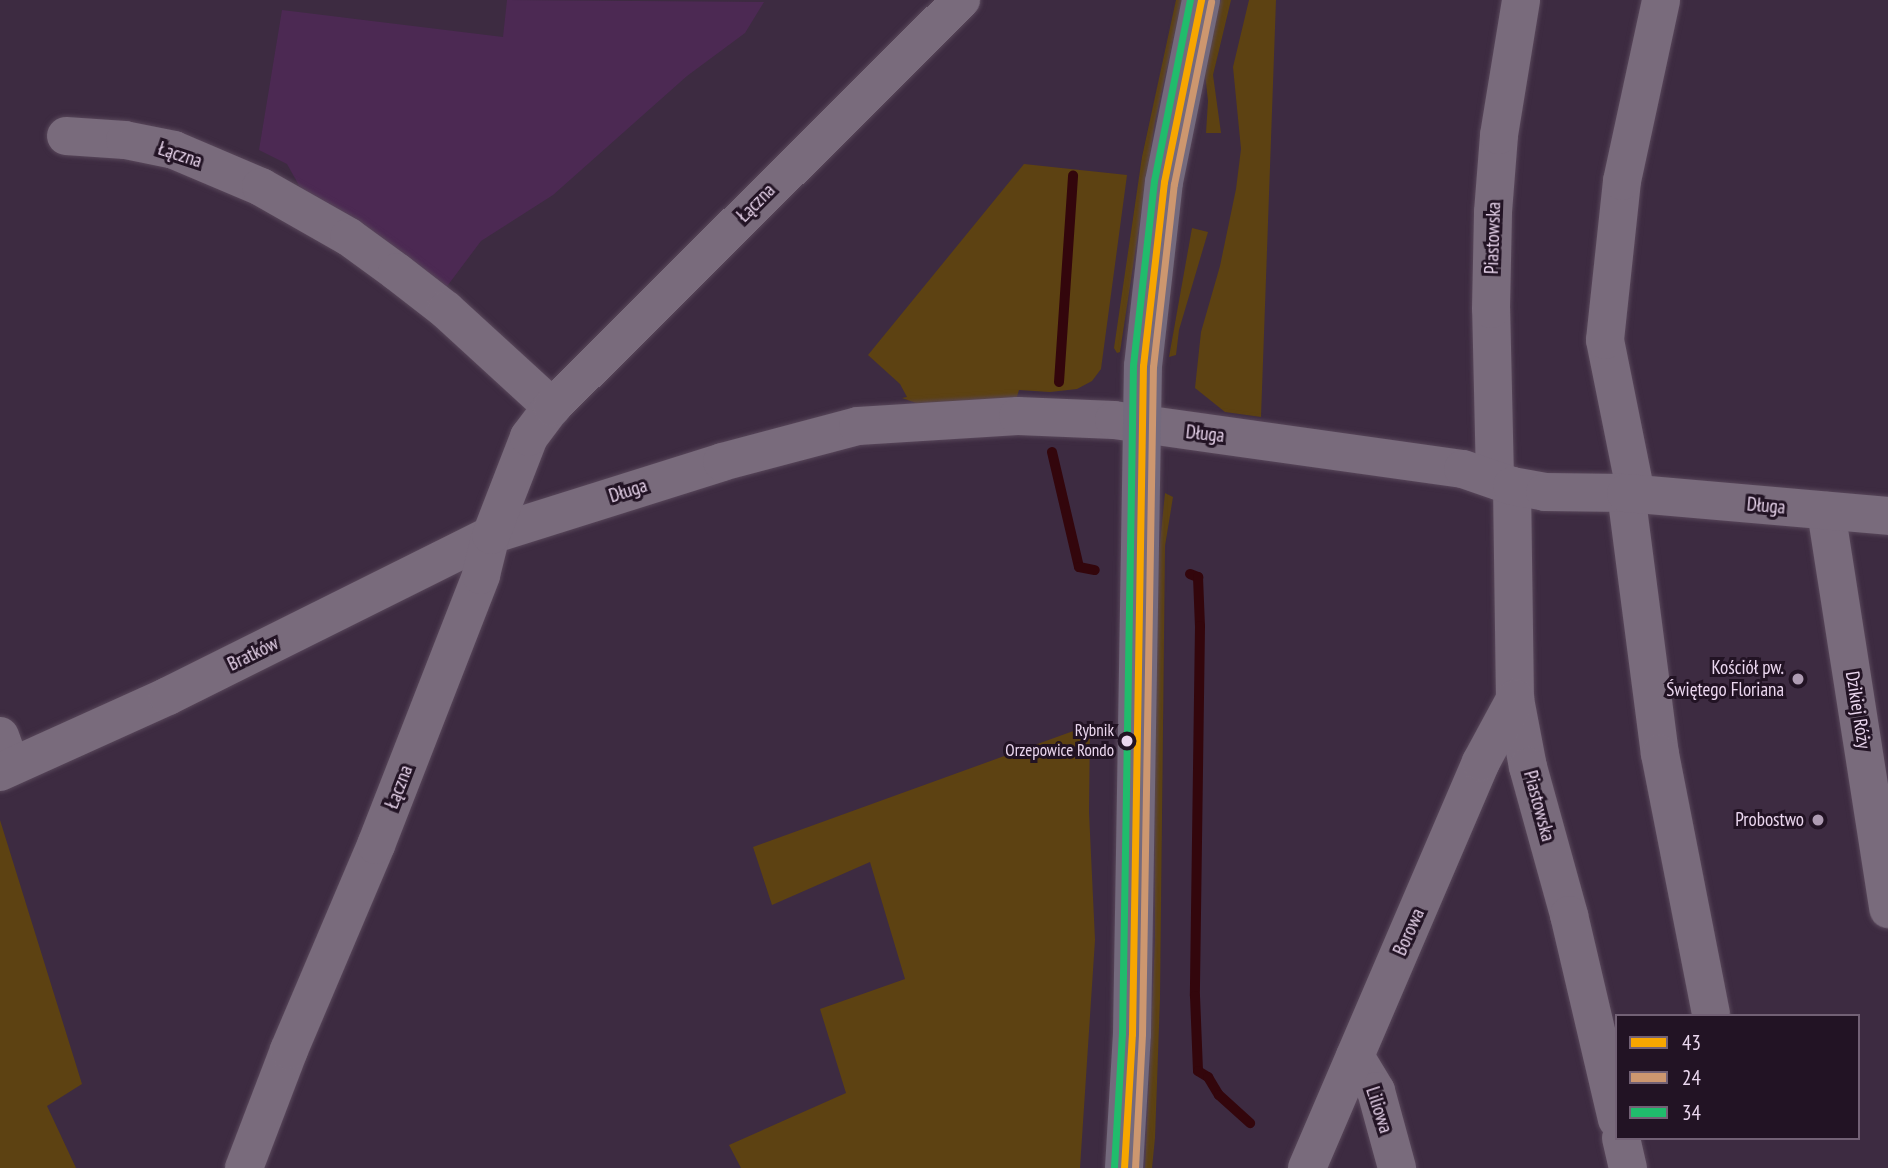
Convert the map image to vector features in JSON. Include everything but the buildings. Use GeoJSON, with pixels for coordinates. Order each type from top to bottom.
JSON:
{"type":"FeatureCollection","features":[{"type":"Feature","properties":{"kind":"main road"},"geometry":{"type":"LineString","coordinates":[[1124,1168],[1132,1034],[1143,366],[1157,230],[1179,94],[1201,0]]}},
{"type":"Feature","properties":{"kind":"street","name":"Łączna"},"geometry":{"type":"LineString","coordinates":[[244,1168],[289,1050],[381,832],[481,575],[491,535],[529,437],[552,407],[961,0]]}},
{"type":"Feature","properties":{"kind":"street","name":"Piastowska"},"geometry":{"type":"LineString","coordinates":[[1521,0],[1499,135],[1493,212],[1491,309],[1504,482],[1515,699],[1528,767],[1569,915],[1615,1110]]}},
{"type":"Feature","properties":{"kind":"street"},"geometry":{"type":"LineString","coordinates":[[1661,0],[1622,181],[1605,340],[1631,494],[1660,754],[1711,1013]]}},
{"type":"Feature","properties":{"kind":"street","name":"Łączna"},"geometry":{"type":"LineString","coordinates":[[66,136],[125,139],[173,150],[283,200],[349,237],[397,272],[446,310],[552,407]]}},
{"type":"Feature","properties":{"kind":"street","name":"Długa"},"geometry":{"type":"LineString","coordinates":[[491,535],[722,462],[858,426],[1018,416],[1114,421],[1463,469],[1545,492],[1631,494],[1888,516]]}},
{"type":"Feature","properties":{"kind":"street","name":"Dzikiej Róży"},"geometry":{"type":"LineString","coordinates":[[1826,511],[1888,909]]}},
{"type":"Feature","properties":{"kind":"street","name":"Bratków"},"geometry":{"type":"LineString","coordinates":[[4,758],[168,696],[491,535]]}},
{"type":"Feature","properties":{"kind":"street","name":"Borowa"},"geometry":{"type":"LineString","coordinates":[[1307,1168],[1481,762],[1515,699]]}},
{"type":"Feature","properties":{"kind":"street","name":"Liliowa"},"geometry":{"type":"LineString","coordinates":[[1355,1056],[1376,1091],[1397,1168]]}},
{"type":"Feature","properties":{"kind":"street"},"geometry":{"type":"LineString","coordinates":[[1621,1140],[1628,1168]]}},
{"type":"Feature","properties":{"kind":"shaded area"},"geometry":{"type":"Polygon","coordinates":[[[507,0],[764,2],[745,33],[687,76],[553,195],[481,241],[445,289],[306,198],[287,164],[259,150],[282,10],[503,37],[507,0]]]}},
{"type":"Feature","properties":{"kind":"shaded area"},"geometry":{"type":"Polygon","coordinates":[[[1176,0],[1182,0],[1155,122],[1120,352],[1117,353],[1114,348],[1142,157],[1176,0]]]}},
{"type":"Feature","properties":{"kind":"shaded area"},"geometry":{"type":"Polygon","coordinates":[[[1221,0],[1231,0],[1213,75],[1221,133],[1206,133],[1208,101],[1204,64],[1221,0]]]}},
{"type":"Feature","properties":{"kind":"shaded area"},"geometry":{"type":"Polygon","coordinates":[[[1249,0],[1276,0],[1261,417],[1225,412],[1195,388],[1201,332],[1220,266],[1236,189],[1241,149],[1233,67],[1249,0]]]}},
{"type":"Feature","properties":{"kind":"shaded area"},"geometry":{"type":"Polygon","coordinates":[[[1024,164],[1127,175],[1101,369],[1092,381],[1077,389],[1050,392],[1019,390],[1015,403],[919,404],[902,398],[907,397],[900,384],[868,355],[1024,164]]]}},
{"type":"Feature","properties":{"kind":"shaded area"},"geometry":{"type":"Polygon","coordinates":[[[1192,228],[1208,232],[1179,330],[1176,355],[1169,357],[1192,228]]]}},
{"type":"Feature","properties":{"kind":"shaded area"},"geometry":{"type":"Polygon","coordinates":[[[1165,493],[1173,497],[1165,546],[1160,999],[1155,1138],[1152,1168],[1145,1168],[1155,938],[1154,686],[1158,562],[1165,493]]]}},
{"type":"Feature","properties":{"kind":"shaded area"},"geometry":{"type":"Polygon","coordinates":[[[1090,725],[1089,812],[1095,940],[1080,1168],[741,1168],[729,1145],[846,1093],[820,1009],[905,979],[870,862],[772,905],[753,847],[1090,725]]]}},
{"type":"Feature","properties":{"kind":"shaded area"},"geometry":{"type":"Polygon","coordinates":[[[0,820],[82,1084],[47,1106],[76,1168],[0,1168],[0,820]]]}},
{"type":"Feature","properties":{"kind":"waterway"},"geometry":{"type":"LineString","coordinates":[[1059,382],[1073,175]]}},
{"type":"Feature","properties":{"kind":"waterway"},"geometry":{"type":"LineString","coordinates":[[1052,452],[1079,567],[1095,570]]}},
{"type":"Feature","properties":{"kind":"waterway"},"geometry":{"type":"LineString","coordinates":[[1190,574],[1198,577],[1200,626],[1195,996],[1198,1071],[1208,1077],[1219,1095],[1250,1123]]}},
{"type":"Feature","properties":{"kind":"transit line","name":"34"},"geometry":{"type":"LineString","coordinates":[[1114,1167],[1122,1034],[1133,365],[1154,181],[1190,0]]}},
{"type":"Feature","properties":{"kind":"transit line","name":"43"},"geometry":{"type":"LineString","coordinates":[[1124,1168],[1132,1034],[1143,366],[1164,182],[1201,0]]}},
{"type":"Feature","properties":{"kind":"transit line","name":"24"},"geometry":{"type":"LineString","coordinates":[[1135,1168],[1142,1034],[1153,367],[1174,184],[1211,2]]}},
{"type":"Feature","properties":{"kind":"place","name":"Kościół pw. Świętego Floriana"},"geometry":{"type":"Point","coordinates":[1798,679]}},
{"type":"Feature","properties":{"kind":"place","name":"Rybnik Orzepowice Rondo"},"geometry":{"type":"Point","coordinates":[1127,741]}},
{"type":"Feature","properties":{"kind":"place","name":"Probostwo"},"geometry":{"type":"Point","coordinates":[1818,820]}}]}
